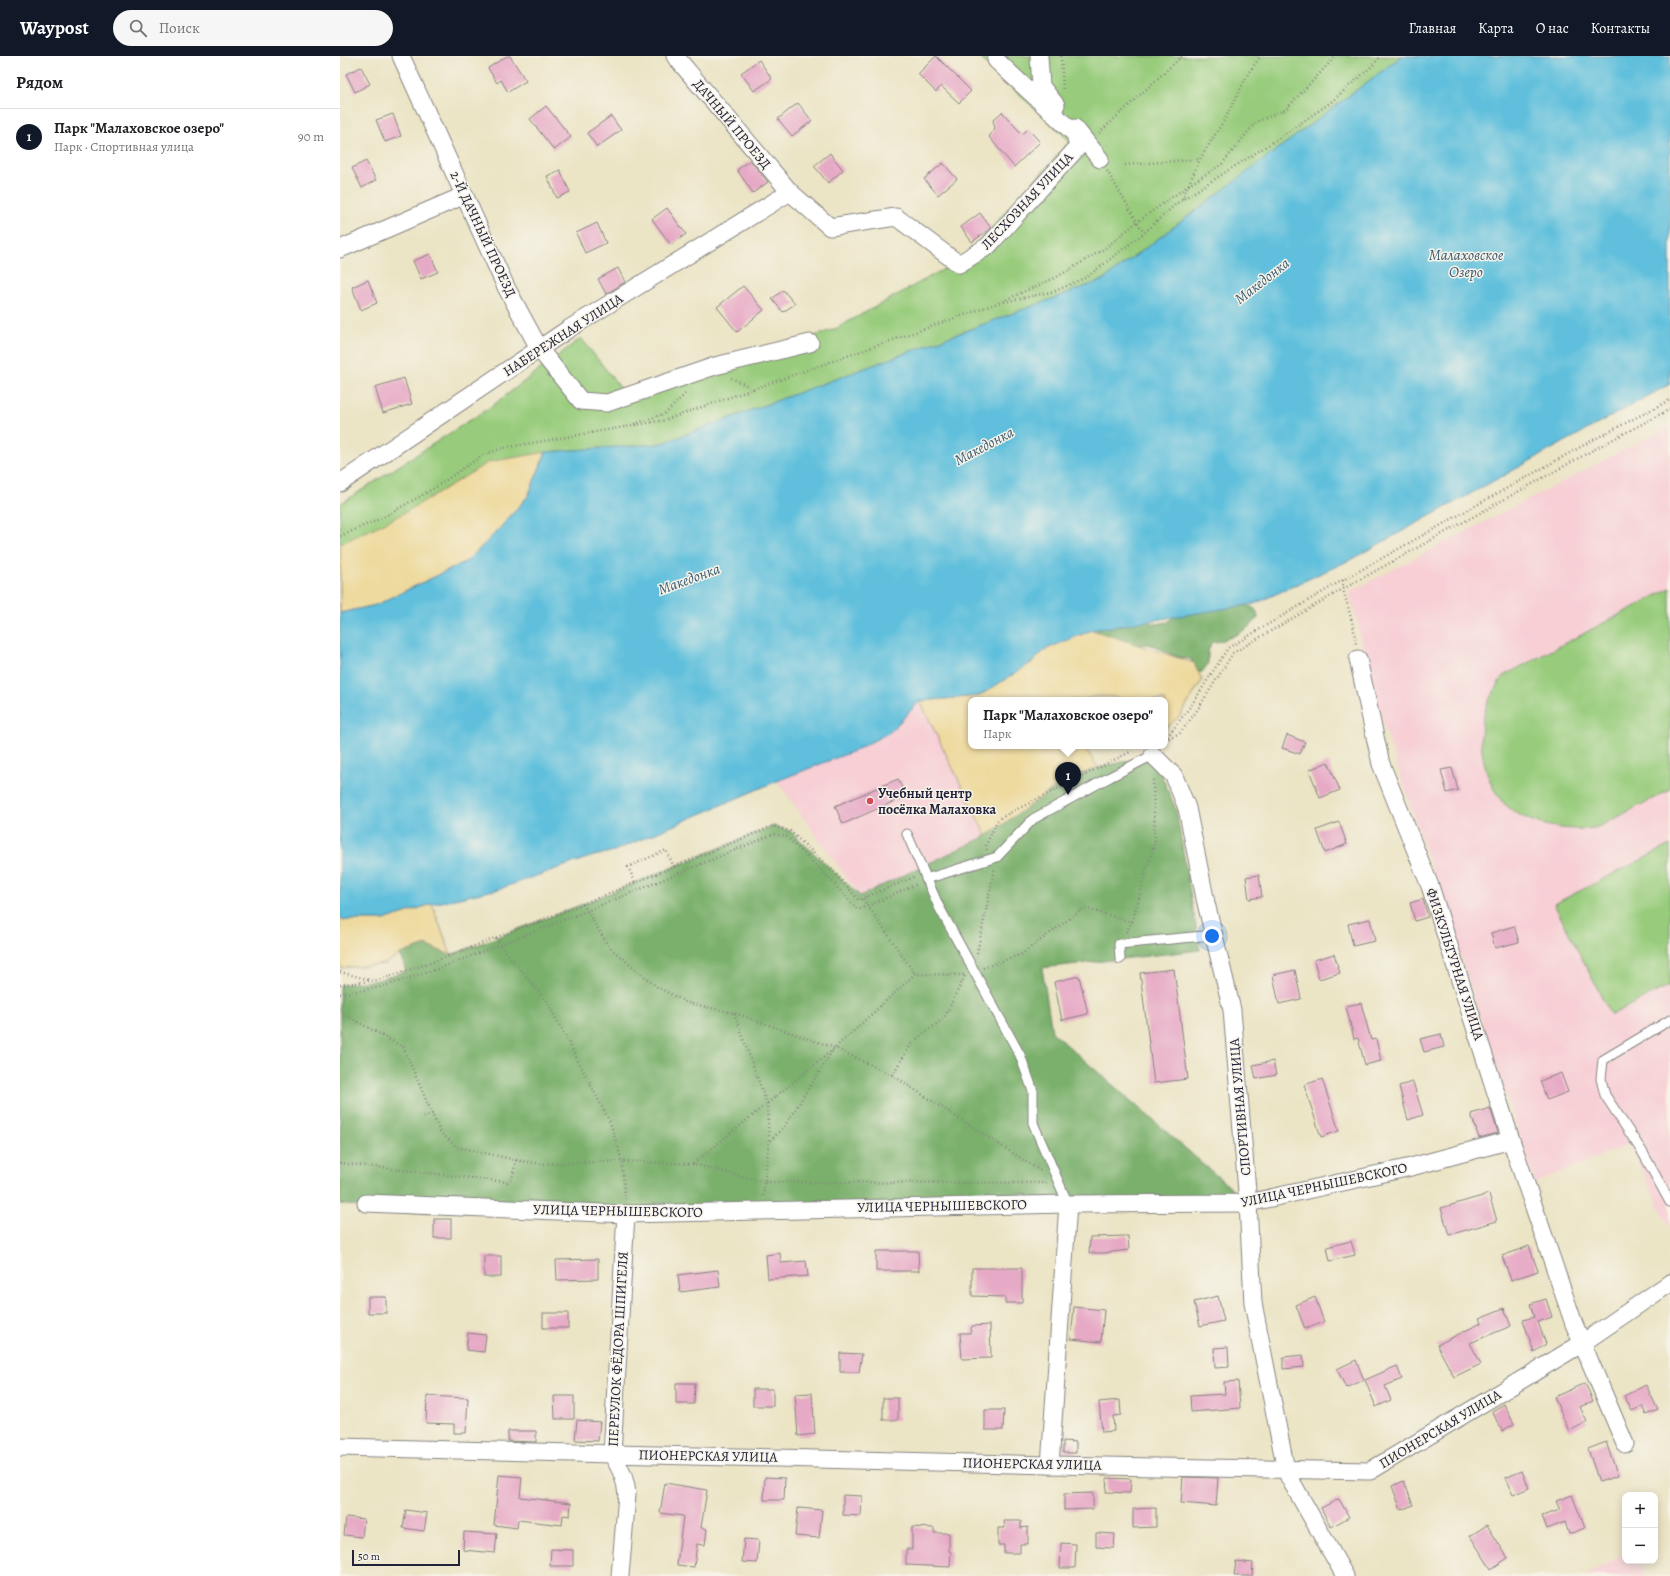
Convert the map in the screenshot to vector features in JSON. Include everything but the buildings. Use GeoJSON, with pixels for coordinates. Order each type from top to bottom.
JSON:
{"type":"FeatureCollection","features":[{"type":"Feature","properties":{"kind":"street","name":"2-Й ДАЧНЫЙ ПРОЕЗД"},"geometry":{"type":"LineString","coordinates":[[401,56],[506,288],[540,350],[581,401],[607,403],[715,366],[810,343]]}},
{"type":"Feature","properties":{"kind":"street","name":"ДАЧНЫЙ ПРОЕЗД"},"geometry":{"type":"LineString","coordinates":[[675,56],[790,192]]}},
{"type":"Feature","properties":{"kind":"street"},"geometry":{"type":"LineString","coordinates":[[1039,56],[1041,86],[1100,160]]}},
{"type":"Feature","properties":{"kind":"street","name":"ЛЕСХОЗНАЯ УЛИЦА"},"geometry":{"type":"LineString","coordinates":[[790,192],[830,227],[896,217],[959,264],[988,246],[1078,147],[1075,134],[997,58]]}},
{"type":"Feature","properties":{"kind":"street","name":"НАБЕРЕЖНАЯ УЛИЦА"},"geometry":{"type":"LineString","coordinates":[[340,483],[540,350],[567,330],[790,192]]}},
{"type":"Feature","properties":{"kind":"street"},"geometry":{"type":"LineString","coordinates":[[340,249],[465,195]]}},
{"type":"Feature","properties":{"kind":"street","name":"ФИЗКУЛЬТУРНАЯ УЛИЦА"},"geometry":{"type":"LineString","coordinates":[[1358,659],[1382,764],[1430,886],[1511,1140],[1581,1344],[1625,1444]]}},
{"type":"Feature","properties":{"kind":"street","name":"СПОРТИВНАЯ УЛИЦА"},"geometry":{"type":"LineString","coordinates":[[1153,756],[1174,776],[1187,808],[1206,903],[1232,1010],[1248,1203],[1253,1303],[1286,1470],[1345,1576]]}},
{"type":"Feature","properties":{"kind":"street","name":"УЛИЦА ЧЕРНЫШЕВСКОГО"},"geometry":{"type":"LineString","coordinates":[[366,1203],[626,1214],[1068,1204],[1248,1203],[1411,1167],[1511,1140]]}},
{"type":"Feature","properties":{"kind":"street"},"geometry":{"type":"LineString","coordinates":[[1050,1465],[1068,1204]]}},
{"type":"Feature","properties":{"kind":"street","name":"ПЕРЕУЛОК ФЁДОРА ШПИГЕЛЯ"},"geometry":{"type":"LineString","coordinates":[[620,1576],[627,1495],[626,1482],[622,1471],[612,1454],[626,1214]]}},
{"type":"Feature","properties":{"kind":"street","name":"ПИОНЕРСКАЯ УЛИЦА"},"geometry":{"type":"LineString","coordinates":[[340,1447],[1050,1465],[1370,1471],[1581,1344],[1670,1283]]}},
{"type":"Feature","properties":{"kind":"lane"},"geometry":{"type":"LineString","coordinates":[[925,876],[997,857],[1033,819],[1096,784],[1153,756]]}},
{"type":"Feature","properties":{"kind":"lane"},"geometry":{"type":"LineString","coordinates":[[907,834],[969,973],[1020,1055],[1033,1091],[1033,1123],[1068,1204]]}},
{"type":"Feature","properties":{"kind":"lane"},"geometry":{"type":"LineString","coordinates":[[1120,959],[1119,944],[1214,935]]}},
{"type":"Feature","properties":{"kind":"lane"},"geometry":{"type":"LineString","coordinates":[[1670,1020],[1603,1060],[1601,1078],[1605,1095],[1643,1154],[1670,1202]]}},
{"type":"Feature","properties":{"kind":"path"},"geometry":{"type":"LineString","coordinates":[[1086,142],[1112,122],[1182,56]]}},
{"type":"Feature","properties":{"kind":"path"},"geometry":{"type":"LineString","coordinates":[[1182,200],[1200,159],[1226,117],[1250,72],[1261,56]]}},
{"type":"Feature","properties":{"kind":"path"},"geometry":{"type":"LineString","coordinates":[[340,536],[380,519],[433,489],[483,455],[502,448],[665,420],[998,303],[1057,277],[1082,264],[1104,249],[1137,222],[1189,185],[1222,164],[1256,122],[1285,110],[1336,56]]}},
{"type":"Feature","properties":{"kind":"path"},"geometry":{"type":"LineString","coordinates":[[998,303],[1055,291],[1087,277],[1182,200],[1276,140],[1330,103],[1371,67],[1381,56]]}},
{"type":"Feature","properties":{"kind":"path"},"geometry":{"type":"LineString","coordinates":[[1125,165],[1200,159]]}},
{"type":"Feature","properties":{"kind":"path"},"geometry":{"type":"LineString","coordinates":[[1110,176],[1144,232]]}},
{"type":"Feature","properties":{"kind":"path"},"geometry":{"type":"LineString","coordinates":[[729,377],[754,389]]}},
{"type":"Feature","properties":{"kind":"path"},"geometry":{"type":"LineString","coordinates":[[627,427],[666,413],[688,392]]}},
{"type":"Feature","properties":{"kind":"path"},"geometry":{"type":"LineString","coordinates":[[1168,736],[1192,704],[1228,648],[1343,580],[1591,441],[1670,400]]}},
{"type":"Feature","properties":{"kind":"path"},"geometry":{"type":"LineString","coordinates":[[1168,739],[1180,733],[1196,712],[1233,653],[1595,449],[1670,409]]}},
{"type":"Feature","properties":{"kind":"path"},"geometry":{"type":"LineString","coordinates":[[1343,580],[1343,590],[1353,625],[1358,659]]}},
{"type":"Feature","properties":{"kind":"path"},"geometry":{"type":"LineString","coordinates":[[1119,944],[1132,922],[1156,841],[1153,756]]}},
{"type":"Feature","properties":{"kind":"path"},"geometry":{"type":"LineString","coordinates":[[340,985],[371,981],[433,962],[583,904],[773,826],[790,831],[833,871],[859,900],[925,876]]}},
{"type":"Feature","properties":{"kind":"path"},"geometry":{"type":"LineString","coordinates":[[340,994],[381,987],[437,970],[587,911],[774,834],[787,837],[827,876],[857,909],[868,906],[925,876]]}},
{"type":"Feature","properties":{"kind":"path"},"geometry":{"type":"LineString","coordinates":[[635,882],[628,866],[666,850],[674,867]]}},
{"type":"Feature","properties":{"kind":"path"},"geometry":{"type":"LineString","coordinates":[[892,1075],[912,1043],[944,1018],[969,973],[997,857]]}},
{"type":"Feature","properties":{"kind":"path"},"geometry":{"type":"LineString","coordinates":[[863,899],[915,974]]}},
{"type":"Feature","properties":{"kind":"path"},"geometry":{"type":"LineString","coordinates":[[583,904],[609,947],[657,988],[688,1003],[734,1013],[835,1048],[892,1075],[1059,1183]]}},
{"type":"Feature","properties":{"kind":"path"},"geometry":{"type":"LineString","coordinates":[[693,1164],[835,1048],[915,974],[969,973],[1022,954],[1084,908],[1132,922]]}},
{"type":"Feature","properties":{"kind":"path"},"geometry":{"type":"LineString","coordinates":[[496,938],[500,945],[548,1002],[610,1122],[622,1161],[626,1214]]}},
{"type":"Feature","properties":{"kind":"path"},"geometry":{"type":"LineString","coordinates":[[340,972],[371,981]]}},
{"type":"Feature","properties":{"kind":"path"},"geometry":{"type":"LineString","coordinates":[[340,1012],[403,1047],[440,1132],[457,1147],[542,1164],[622,1161],[693,1164],[764,1182],[1059,1183]]}},
{"type":"Feature","properties":{"kind":"path"},"geometry":{"type":"LineString","coordinates":[[734,1013],[766,1104],[769,1142],[761,1211]]}},
{"type":"Feature","properties":{"kind":"path"},"geometry":{"type":"LineString","coordinates":[[769,1142],[784,1127],[835,1048]]}},
{"type":"Feature","properties":{"kind":"path"},"geometry":{"type":"LineString","coordinates":[[424,1117],[433,1114]]}},
{"type":"Feature","properties":{"kind":"path"},"geometry":{"type":"LineString","coordinates":[[340,1163],[507,1182],[512,1178],[516,1160]]}},
{"type":"Feature","properties":{"kind":"shaded area"},"geometry":{"type":"Polygon","coordinates":[[[1670,426],[1670,1229],[1629,1144],[1535,1183],[1376,701],[1362,652],[1358,623],[1348,591],[1357,588],[1670,426]]]}},
{"type":"Feature","properties":{"kind":"shaded area"},"geometry":{"type":"Polygon","coordinates":[[[920,701],[986,836],[860,896],[777,781],[854,751],[890,732],[920,701]]]}},
{"type":"Feature","properties":{"kind":"shaded area"},"geometry":{"type":"Polygon","coordinates":[[[1622,1555],[1622,1564],[1640,1564],[1646,1576],[1584,1576],[1622,1555]]]}},
{"type":"Feature","properties":{"kind":"green space"},"geometry":{"type":"Polygon","coordinates":[[[978,56],[1402,56],[1103,280],[660,444],[547,452],[340,613],[340,504],[492,406],[581,338],[630,400],[835,329],[964,258],[1070,141],[978,56]]]}},
{"type":"Feature","properties":{"kind":"green space"},"geometry":{"type":"Polygon","coordinates":[[[1670,588],[1670,790],[1594,828],[1572,829],[1549,826],[1537,823],[1508,807],[1500,799],[1488,776],[1484,764],[1481,737],[1484,714],[1492,694],[1503,676],[1670,588]]]}},
{"type":"Feature","properties":{"kind":"green space"},"geometry":{"type":"Polygon","coordinates":[[[1246,605],[1255,609],[1258,614],[1258,618],[1243,631],[1223,640],[1211,643],[1208,652],[1208,664],[1202,672],[1199,672],[1194,668],[1191,659],[1180,658],[1148,644],[1141,644],[1125,649],[1095,635],[1098,629],[1145,620],[1156,624],[1168,622],[1179,611],[1186,610],[1197,613],[1205,609],[1246,605]]]}},
{"type":"Feature","properties":{"kind":"green space"},"geometry":{"type":"Polygon","coordinates":[[[1153,755],[1176,810],[1200,950],[1042,968],[1052,1032],[1248,1203],[403,1212],[340,1204],[340,985],[378,980],[406,971],[400,954],[426,945],[451,955],[583,904],[773,826],[790,831],[860,896],[986,836],[1069,778],[1098,768],[1153,755]]]}},
{"type":"Feature","properties":{"kind":"green space"},"geometry":{"type":"Polygon","coordinates":[[[1670,845],[1670,985],[1611,1015],[1554,904],[1670,845]]]}},
{"type":"Feature","properties":{"kind":"sand"},"geometry":{"type":"Polygon","coordinates":[[[546,452],[528,496],[500,528],[467,561],[376,605],[340,613],[340,544],[401,515],[489,462],[546,452]]]}},
{"type":"Feature","properties":{"kind":"sand"},"geometry":{"type":"Polygon","coordinates":[[[1092,630],[1194,663],[1202,680],[1180,716],[1168,726],[1168,697],[968,697],[968,749],[1086,749],[1098,768],[1069,778],[986,836],[920,701],[979,696],[1034,661],[1043,650],[1092,630]]]}},
{"type":"Feature","properties":{"kind":"sand"},"geometry":{"type":"Polygon","coordinates":[[[432,904],[451,955],[426,945],[400,954],[385,964],[340,968],[340,917],[344,920],[384,920],[432,904]]]}},
{"type":"Feature","properties":{"kind":"water","name":"Малаховское Озеро"},"geometry":{"type":"Polygon","coordinates":[[[1402,56],[1670,56],[1670,384],[1350,560],[1254,604],[1092,630],[1044,650],[1034,661],[979,696],[920,701],[890,732],[854,751],[777,781],[614,851],[590,857],[499,889],[432,904],[384,920],[344,920],[340,917],[340,613],[376,605],[467,561],[500,528],[528,496],[546,452],[660,444],[1103,280],[1402,56]]]}},
{"type":"Feature","properties":{"kind":"place","name":"Парк \"Малаховское озеро\""},"geometry":{"type":"Point","coordinates":[1068,795]}},
{"type":"Feature","properties":{"kind":"place","name":"Учебный центр посёлка Малаховка"},"geometry":{"type":"Point","coordinates":[870,801]}},
{"type":"Feature","properties":{"kind":"water label","name":"Македонка"},"geometry":{"type":"Point","coordinates":[1262,281]}},
{"type":"Feature","properties":{"kind":"water label","name":"Македонка"},"geometry":{"type":"Point","coordinates":[984,446]}},
{"type":"Feature","properties":{"kind":"water label","name":"Македонка"},"geometry":{"type":"Point","coordinates":[689,579]}}]}
